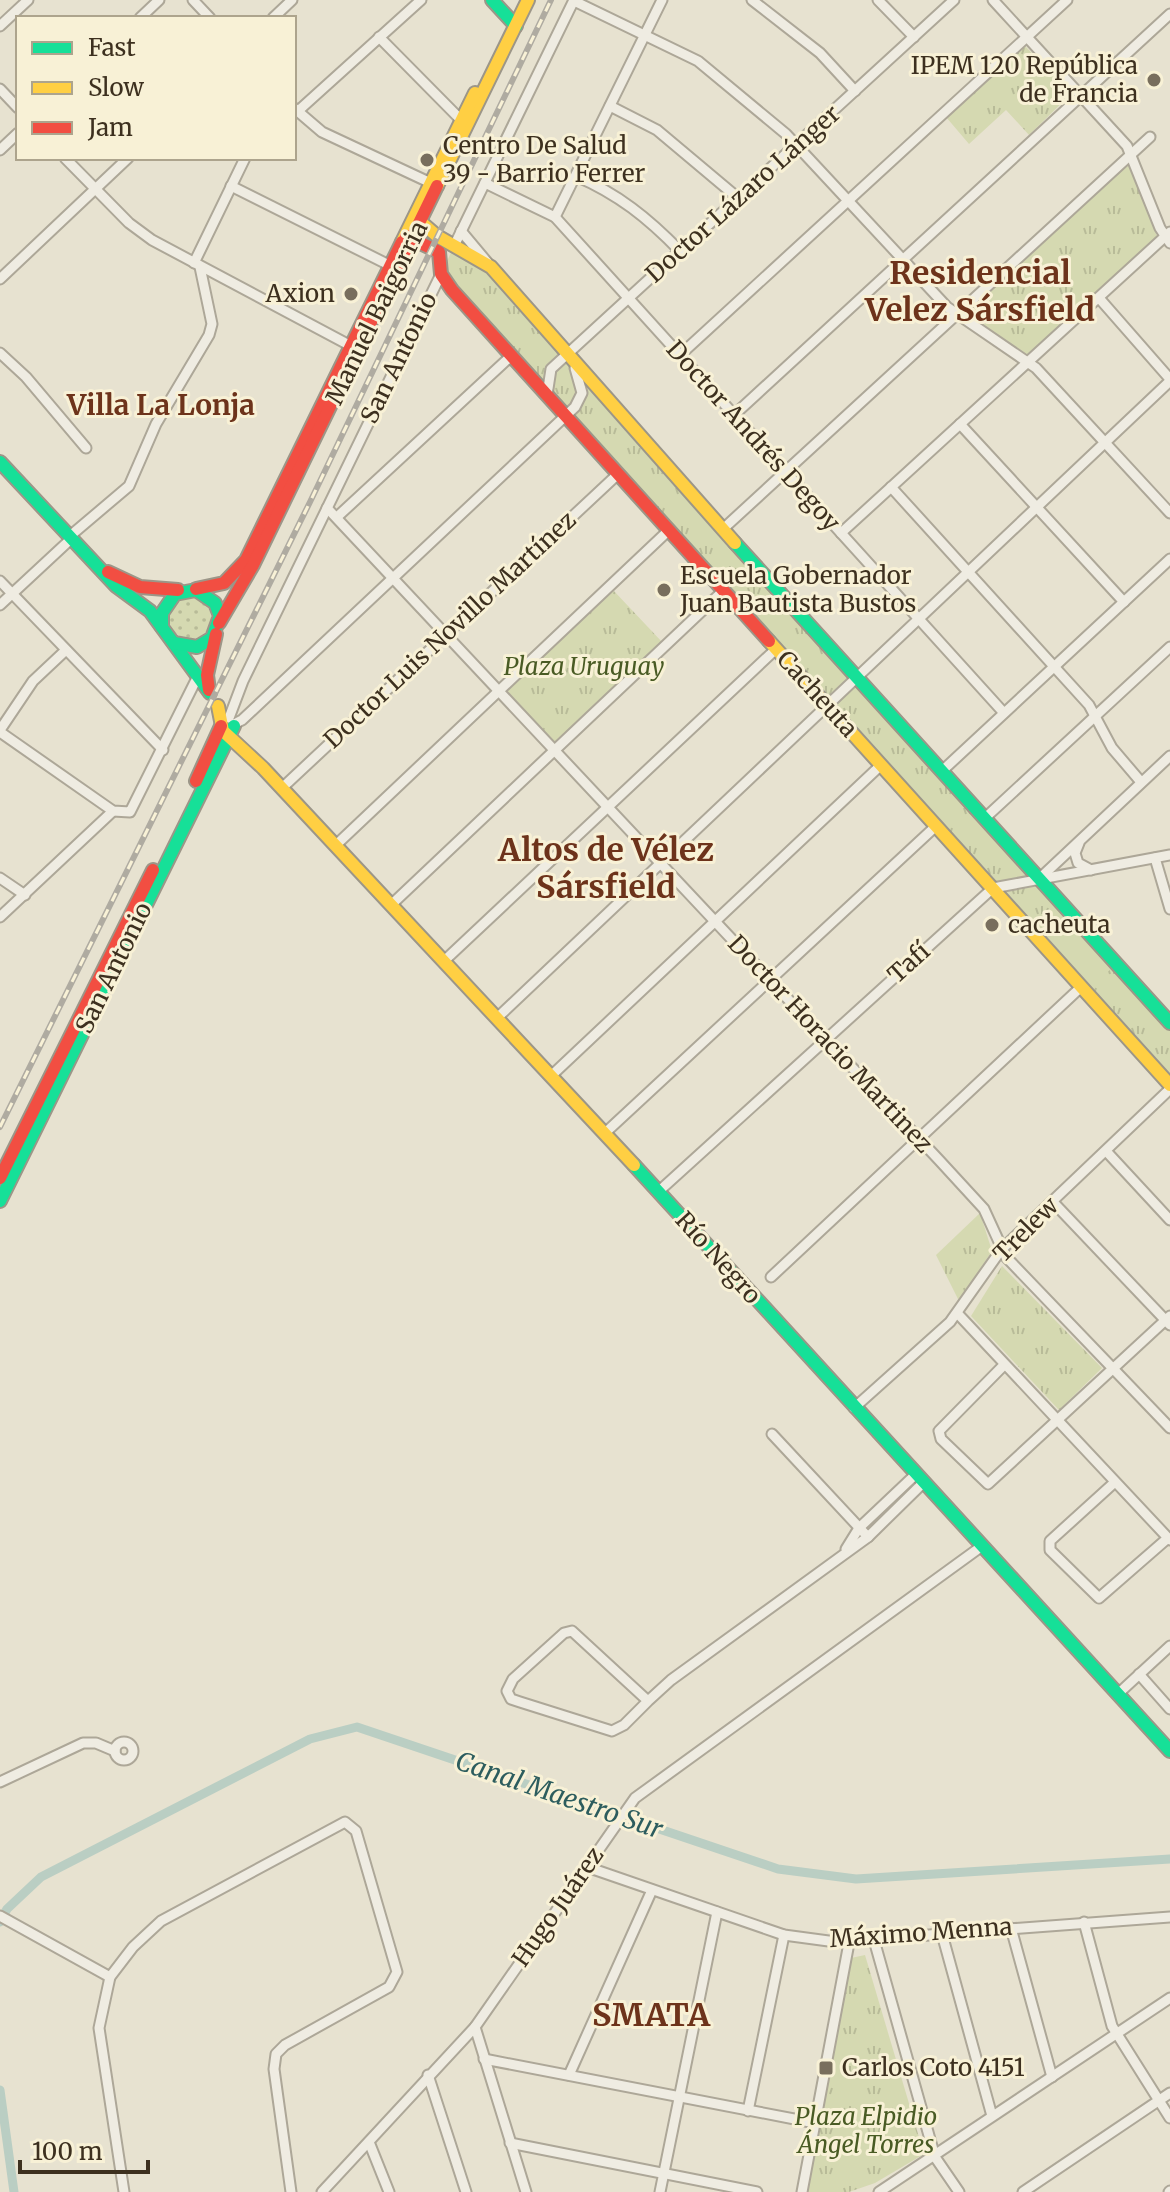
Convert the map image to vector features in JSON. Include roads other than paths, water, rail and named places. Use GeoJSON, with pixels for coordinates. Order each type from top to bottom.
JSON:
{"type":"FeatureCollection","features":[{"type":"Feature","properties":{"kind":"street"},"geometry":{"type":"LineString","coordinates":[[0,26],[28,0]]}},
{"type":"Feature","properties":{"kind":"street"},"geometry":{"type":"LineString","coordinates":[[142,16],[159,0]]}},
{"type":"Feature","properties":{"kind":"street"},"geometry":{"type":"LineString","coordinates":[[193,0],[208,16]]}},
{"type":"Feature","properties":{"kind":"street"},"geometry":{"type":"LineString","coordinates":[[275,16],[292,0]]}},
{"type":"Feature","properties":{"kind":"street"},"geometry":{"type":"LineString","coordinates":[[421,0],[296,110],[315,128],[436,185]]}},
{"type":"Feature","properties":{"kind":"street"},"geometry":{"type":"LineString","coordinates":[[492,0],[513,23]]}},
{"type":"Feature","properties":{"kind":"street","name":"Manuel Baigorria"},"geometry":{"type":"LineString","coordinates":[[513,23],[520,0]]}},
{"type":"Feature","properties":{"kind":"street","name":"Manuel Baigorria"},"geometry":{"type":"LineString","coordinates":[[218,627],[230,599],[253,565],[513,23],[528,0]]}},
{"type":"Feature","properties":{"kind":"street"},"geometry":{"type":"LineString","coordinates":[[574,0],[709,69],[797,144],[955,314],[1028,362],[1170,513]]}},
{"type":"Feature","properties":{"kind":"street","name":"San Antonio"},"geometry":{"type":"LineString","coordinates":[[0,1201],[229,726],[243,681],[574,0]]}},
{"type":"Feature","properties":{"kind":"street"},"geometry":{"type":"LineString","coordinates":[[555,217],[662,0]]}},
{"type":"Feature","properties":{"kind":"street"},"geometry":{"type":"LineString","coordinates":[[752,0],[809,43],[855,91]]}},
{"type":"Feature","properties":{"kind":"street"},"geometry":{"type":"LineString","coordinates":[[878,0],[914,37]]}},
{"type":"Feature","properties":{"kind":"street","name":"Doctor Lázaro Lánger"},"geometry":{"type":"LineString","coordinates":[[547,395],[549,373],[570,360],[629,298],[954,0]]}},
{"type":"Feature","properties":{"kind":"street"},"geometry":{"type":"LineString","coordinates":[[841,533],[1168,237],[1132,154],[993,0]]}},
{"type":"Feature","properties":{"kind":"street"},"geometry":{"type":"LineString","coordinates":[[680,355],[1067,0]]}},
{"type":"Feature","properties":{"kind":"street"},"geometry":{"type":"LineString","coordinates":[[734,415],[1170,14]]}},
{"type":"Feature","properties":{"kind":"street"},"geometry":{"type":"LineString","coordinates":[[379,37],[465,124]]}},
{"type":"Feature","properties":{"kind":"street"},"geometry":{"type":"LineString","coordinates":[[0,89],[16,106]]}},
{"type":"Feature","properties":{"kind":"street"},"geometry":{"type":"LineString","coordinates":[[610,106],[657,130],[738,198]]}},
{"type":"Feature","properties":{"kind":"street"},"geometry":{"type":"LineString","coordinates":[[0,150],[16,135]]}},
{"type":"Feature","properties":{"kind":"street"},"geometry":{"type":"LineString","coordinates":[[723,529],[1150,137]]}},
{"type":"Feature","properties":{"kind":"street"},"geometry":{"type":"LineString","coordinates":[[67,160],[140,232],[351,346]]}},
{"type":"Feature","properties":{"kind":"street"},"geometry":{"type":"LineString","coordinates":[[0,279],[126,160]]}},
{"type":"Feature","properties":{"kind":"street"},"geometry":{"type":"LineString","coordinates":[[0,605],[129,486],[156,424],[209,335],[212,324],[197,265],[244,160]]}},
{"type":"Feature","properties":{"kind":"street"},"geometry":{"type":"LineString","coordinates":[[576,176],[610,192],[644,214],[680,251]]}},
{"type":"Feature","properties":{"kind":"street","name":"Doctor Andrés Degoy"},"geometry":{"type":"LineString","coordinates":[[485,183],[555,217],[1004,713]]}},
{"type":"Feature","properties":{"kind":"street"},"geometry":{"type":"LineString","coordinates":[[231,186],[391,266]]}},
{"type":"Feature","properties":{"kind":"street","name":"Cacheuta"},"geometry":{"type":"LineString","coordinates":[[419,219],[437,236],[491,267],[570,360],[1170,1023]]}},
{"type":"Feature","properties":{"kind":"street"},"geometry":{"type":"LineString","coordinates":[[461,231],[491,267]]}},
{"type":"Feature","properties":{"kind":"street","name":"Manuel Baigorria"},"geometry":{"type":"LineString","coordinates":[[196,589],[224,583],[246,560],[391,266],[409,239]]}},
{"type":"Feature","properties":{"kind":"street","name":"Cacheuta"},"geometry":{"type":"LineString","coordinates":[[409,239],[439,252],[441,274],[511,356],[1170,1087]]}},
{"type":"Feature","properties":{"kind":"street"},"geometry":{"type":"LineString","coordinates":[[497,1018],[1170,380],[1099,298]]}},
{"type":"Feature","properties":{"kind":"street"},"geometry":{"type":"LineString","coordinates":[[0,353],[26,377],[86,448]]}},
{"type":"Feature","properties":{"kind":"street"},"geometry":{"type":"LineString","coordinates":[[337,517],[511,356]]}},
{"type":"Feature","properties":{"kind":"street"},"geometry":{"type":"LineString","coordinates":[[229,726],[242,720],[566,416],[582,393],[570,360]]}},
{"type":"Feature","properties":{"kind":"street"},"geometry":{"type":"LineString","coordinates":[[960,424],[1124,602]]}},
{"type":"Feature","properties":{"kind":"street"},"geometry":{"type":"LineString","coordinates":[[0,462],[116,586],[150,611],[173,642],[197,647],[218,627]]}},
{"type":"Feature","properties":{"kind":"street","name":"Doctor Luis Novillo Martínez"},"geometry":{"type":"LineString","coordinates":[[282,788],[618,474]]}},
{"type":"Feature","properties":{"kind":"street"},"geometry":{"type":"LineString","coordinates":[[891,487],[1055,666],[1096,716],[1112,748],[1141,782]]}},
{"type":"Feature","properties":{"kind":"street","name":"Doctor Horacio Martinez"},"geometry":{"type":"LineString","coordinates":[[327,508],[984,1209],[1001,1250]]}},
{"type":"Feature","properties":{"kind":"street"},"geometry":{"type":"LineString","coordinates":[[336,845],[669,530]]}},
{"type":"Feature","properties":{"kind":"street"},"geometry":{"type":"LineString","coordinates":[[942,771],[1170,559]]}},
{"type":"Feature","properties":{"kind":"street"},"geometry":{"type":"LineString","coordinates":[[102,569],[140,587],[196,589],[216,604],[218,627],[207,675],[210,693]]}},
{"type":"Feature","properties":{"kind":"street"},"geometry":{"type":"LineString","coordinates":[[0,581],[163,750]]}},
{"type":"Feature","properties":{"kind":"street"},"geometry":{"type":"LineString","coordinates":[[163,630],[163,606],[181,590]]}},
{"type":"Feature","properties":{"kind":"street"},"geometry":{"type":"LineString","coordinates":[[391,905],[723,591]]}},
{"type":"Feature","properties":{"kind":"street","name":"Río Negro"},"geometry":{"type":"LineString","coordinates":[[173,642],[210,693],[229,726],[263,768],[605,1133],[1170,1751]]}},
{"type":"Feature","properties":{"kind":"street"},"geometry":{"type":"LineString","coordinates":[[985,818],[1170,647]]}},
{"type":"Feature","properties":{"kind":"street"},"geometry":{"type":"LineString","coordinates":[[444,961],[776,649]]}},
{"type":"Feature","properties":{"kind":"street"},"geometry":{"type":"LineString","coordinates":[[66,650],[33,681],[0,731],[113,811],[133,810],[198,676]]}},
{"type":"Feature","properties":{"kind":"street","name":"San Antonio"},"geometry":{"type":"LineString","coordinates":[[0,1178],[229,726]]}},
{"type":"Feature","properties":{"kind":"street"},"geometry":{"type":"LineString","coordinates":[[1039,879],[1170,756]]}},
{"type":"Feature","properties":{"kind":"street"},"geometry":{"type":"LineString","coordinates":[[551,1076],[881,765]]}},
{"type":"Feature","properties":{"kind":"street"},"geometry":{"type":"LineString","coordinates":[[1154,771],[1170,768]]}},
{"type":"Feature","properties":{"kind":"street"},"geometry":{"type":"LineString","coordinates":[[0,917],[113,811]]}},
{"type":"Feature","properties":{"kind":"street"},"geometry":{"type":"LineString","coordinates":[[605,1133],[936,826]]}},
{"type":"Feature","properties":{"kind":"street"},"geometry":{"type":"LineString","coordinates":[[1080,840],[1076,857],[1078,863],[1091,870]]}},
{"type":"Feature","properties":{"kind":"street"},"geometry":{"type":"LineString","coordinates":[[993,888],[1170,855]]}},
{"type":"Feature","properties":{"kind":"street"},"geometry":{"type":"LineString","coordinates":[[1155,858],[1170,909]]}},
{"type":"Feature","properties":{"kind":"street"},"geometry":{"type":"LineString","coordinates":[[0,878],[25,895]]}},
{"type":"Feature","properties":{"kind":"street","name":"Tafí"},"geometry":{"type":"LineString","coordinates":[[658,1192],[993,888]]}},
{"type":"Feature","properties":{"kind":"street"},"geometry":{"type":"LineString","coordinates":[[771,1277],[1080,988]]}},
{"type":"Feature","properties":{"kind":"street","name":"Trelew"},"geometry":{"type":"LineString","coordinates":[[854,1408],[958,1314],[1001,1250],[1170,1087]]}},
{"type":"Feature","properties":{"kind":"street"},"geometry":{"type":"LineString","coordinates":[[1106,1151],[1170,1220]]}},
{"type":"Feature","properties":{"kind":"street"},"geometry":{"type":"LineString","coordinates":[[1004,1365],[939,1431],[941,1439],[988,1484],[1168,1321],[1053,1202]]}},
{"type":"Feature","properties":{"kind":"street"},"geometry":{"type":"LineString","coordinates":[[1001,1250],[1170,1428]]}},
{"type":"Feature","properties":{"kind":"street"},"geometry":{"type":"LineString","coordinates":[[958,1314],[1169,1539],[1099,1598],[1048,1546],[1115,1482]]}},
{"type":"Feature","properties":{"kind":"street"},"geometry":{"type":"LineString","coordinates":[[772,1434],[868,1537]]}},
{"type":"Feature","properties":{"kind":"street"},"geometry":{"type":"LineString","coordinates":[[844,1552],[859,1528],[919,1479]]}},
{"type":"Feature","properties":{"kind":"street"},"geometry":{"type":"LineString","coordinates":[[648,1701],[572,1631],[564,1633],[513,1679],[507,1691],[511,1699],[612,1731],[624,1725],[648,1701],[868,1537],[919,1479]]}},
{"type":"Feature","properties":{"kind":"street","name":"Hugo Juárez"},"geometry":{"type":"LineString","coordinates":[[322,2192],[475,2027],[629,1805],[982,1546]]}},
{"type":"Feature","properties":{"kind":"street"},"geometry":{"type":"LineString","coordinates":[[1119,1693],[1170,1646]]}},
{"type":"Feature","properties":{"kind":"street"},"geometry":{"type":"LineString","coordinates":[[1139,1674],[1170,1709]]}},
{"type":"Feature","properties":{"kind":"street"},"geometry":{"type":"LineString","coordinates":[[0,1782],[83,1743],[96,1743],[115,1751]]}},
{"type":"Feature","properties":{"kind":"street"},"geometry":{"type":"LineString","coordinates":[[124,2192],[100,2042],[101,2014],[110,1977],[133,1947],[161,1921],[340,1823],[349,1824],[356,1831],[397,1972],[389,1987],[285,2045],[276,2054],[274,2069],[292,2190]]}},
{"type":"Feature","properties":{"kind":"street","name":"Máximo Menna"},"geometry":{"type":"LineString","coordinates":[[587,1867],[784,1935],[849,1943],[1170,1917]]}},
{"type":"Feature","properties":{"kind":"street"},"geometry":{"type":"LineString","coordinates":[[569,2075],[652,1890]]}},
{"type":"Feature","properties":{"kind":"street"},"geometry":{"type":"LineString","coordinates":[[660,2192],[717,1912]]}},
{"type":"Feature","properties":{"kind":"street"},"geometry":{"type":"LineString","coordinates":[[4,1918],[110,1977]]}},
{"type":"Feature","properties":{"kind":"street"},"geometry":{"type":"LineString","coordinates":[[1084,1922],[1116,2034],[1170,2118]]}},
{"type":"Feature","properties":{"kind":"street"},"geometry":{"type":"LineString","coordinates":[[1011,1928],[1052,2077]]}},
{"type":"Feature","properties":{"kind":"street"},"geometry":{"type":"LineString","coordinates":[[942,1934],[992,2116]]}},
{"type":"Feature","properties":{"kind":"street"},"geometry":{"type":"LineString","coordinates":[[748,2111],[784,1935]]}},
{"type":"Feature","properties":{"kind":"street"},"geometry":{"type":"LineString","coordinates":[[874,1940],[935,2157],[959,2192]]}},
{"type":"Feature","properties":{"kind":"street"},"geometry":{"type":"LineString","coordinates":[[802,2192],[849,1943]]}},
{"type":"Feature","properties":{"kind":"street"},"geometry":{"type":"LineString","coordinates":[[879,2192],[1170,1998]]}},
{"type":"Feature","properties":{"kind":"street"},"geometry":{"type":"LineString","coordinates":[[475,2027],[526,2192]]}},
{"type":"Feature","properties":{"kind":"street"},"geometry":{"type":"LineString","coordinates":[[484,2059],[815,2123]]}},
{"type":"Feature","properties":{"kind":"street"},"geometry":{"type":"LineString","coordinates":[[428,2075],[466,2192]]}},
{"type":"Feature","properties":{"kind":"street"},"geometry":{"type":"LineString","coordinates":[[1023,2192],[1170,2093]]}},
{"type":"Feature","properties":{"kind":"street"},"geometry":{"type":"LineString","coordinates":[[369,2142],[389,2192]]}},
{"type":"Feature","properties":{"kind":"street"},"geometry":{"type":"LineString","coordinates":[[510,2143],[757,2192]]}},
{"type":"Feature","properties":{"kind":"waterway","name":"Canal Maestro Sur"},"geometry":{"type":"LineString","coordinates":[[0,1922],[7,1909],[41,1877],[310,1739],[357,1727],[778,1869],[856,1879],[1170,1859]]}},
{"type":"Feature","properties":{"kind":"waterway","name":"Canal Maestro Sur"},"geometry":{"type":"LineString","coordinates":[[0,2090],[14,2192]]}},
{"type":"Feature","properties":{"kind":"railway"},"geometry":{"type":"LineString","coordinates":[[0,1127],[310,502],[551,0]]}},
{"type":"Feature","properties":{"kind":"place","name":"IPEM 120 República de Francia"},"geometry":{"type":"Point","coordinates":[1154,80]}},
{"type":"Feature","properties":{"kind":"place","name":"Centro De Salud 39 - Barrio Ferrer"},"geometry":{"type":"Point","coordinates":[427,160]}},
{"type":"Feature","properties":{"kind":"place","name":"Axion"},"geometry":{"type":"Point","coordinates":[351,294]}},
{"type":"Feature","properties":{"kind":"place","name":"Escuela Gobernador Juan Bautista Bustos"},"geometry":{"type":"Point","coordinates":[664,590]}},
{"type":"Feature","properties":{"kind":"place","name":"cacheuta"},"geometry":{"type":"Point","coordinates":[992,925]}},
{"type":"Feature","properties":{"kind":"place","name":"Carlos Coto 4151"},"geometry":{"type":"Point","coordinates":[826,2068]}},
{"type":"Feature","properties":{"kind":"district","name":"Residencial Velez Sársfield"},"geometry":{"type":"Point","coordinates":[980,292]}},
{"type":"Feature","properties":{"kind":"district","name":"Villa La Lonja"},"geometry":{"type":"Point","coordinates":[161,405]}},
{"type":"Feature","properties":{"kind":"district","name":"Altos de Vélez Sársfield"},"geometry":{"type":"Point","coordinates":[606,868]}},
{"type":"Feature","properties":{"kind":"district","name":"SMATA"},"geometry":{"type":"Point","coordinates":[651,2015]}},
{"type":"Feature","properties":{"kind":"park label","name":"Plaza Uruguay"},"geometry":{"type":"Point","coordinates":[584,667]}},
{"type":"Feature","properties":{"kind":"park label","name":"Plaza Elpidio Ángel Torres"},"geometry":{"type":"Point","coordinates":[866,2131]}}]}
